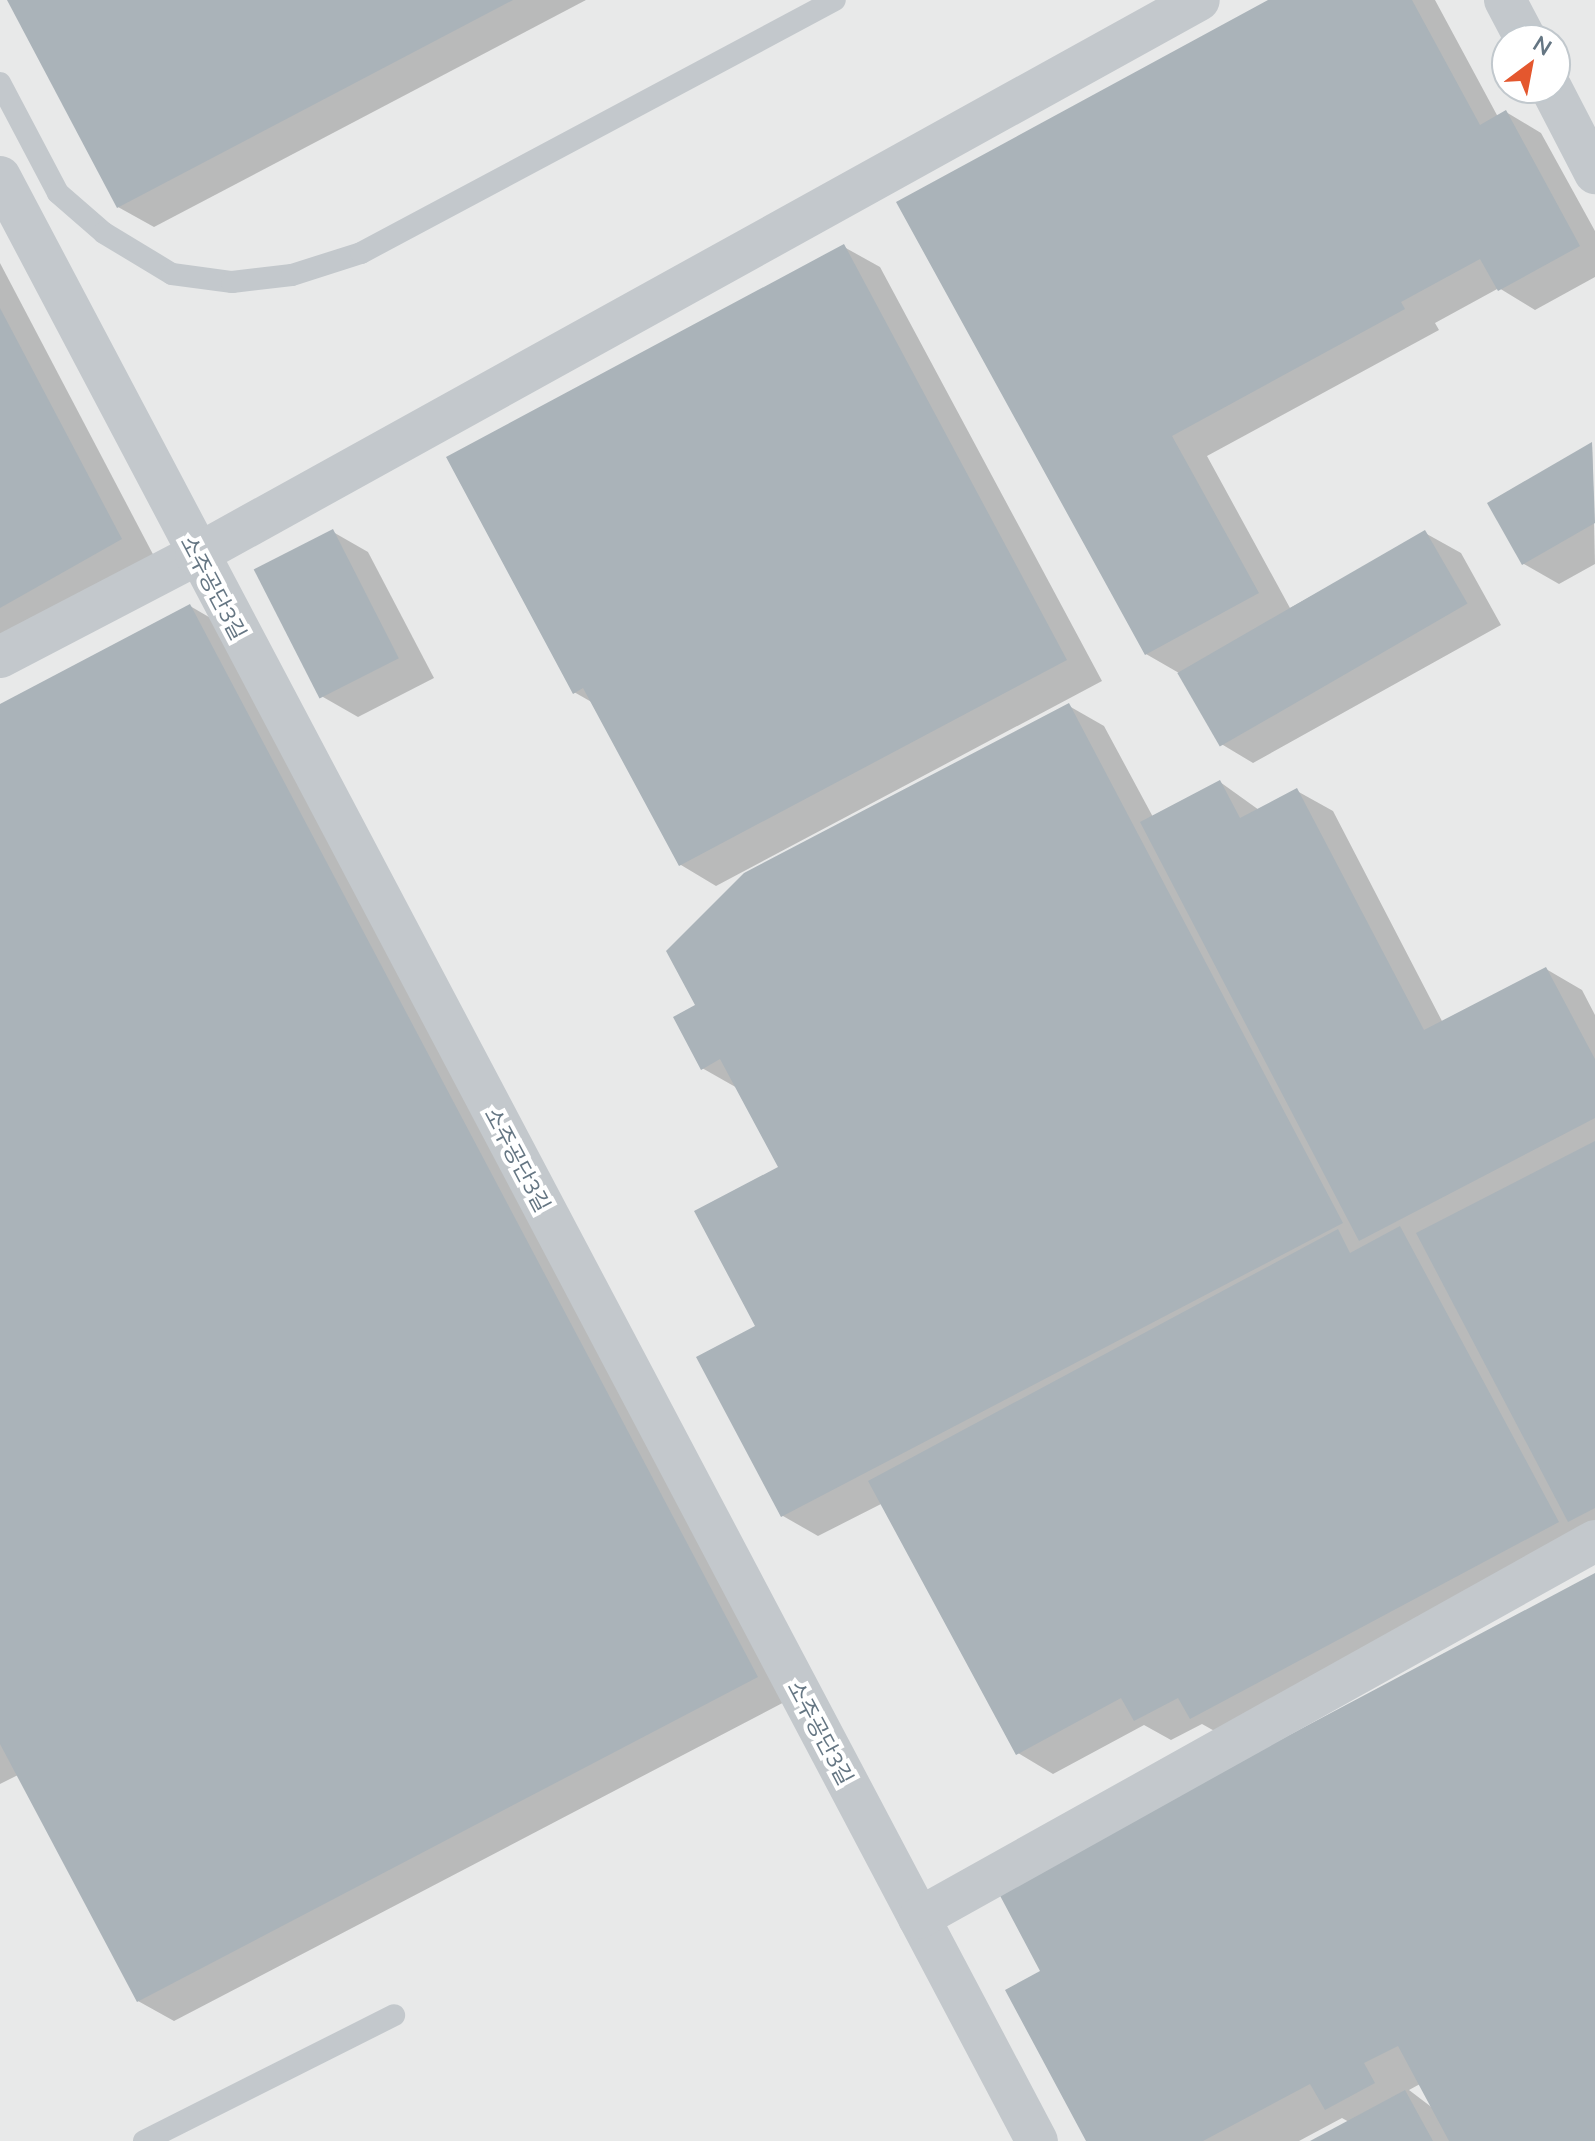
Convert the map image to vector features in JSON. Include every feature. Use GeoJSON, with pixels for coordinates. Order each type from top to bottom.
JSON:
{"type":"FeatureCollection","features":[{"type":"Feature","properties":{"kind":"street"},"geometry":{"type":"LineString","coordinates":[[0,657],[196,555],[1199,0]]}},
{"type":"Feature","properties":{"kind":"street"},"geometry":{"type":"LineString","coordinates":[[1505,0],[1518,24]]}},
{"type":"Feature","properties":{"kind":"street"},"geometry":{"type":"LineString","coordinates":[[1559,104],[1595,173]]}},
{"type":"Feature","properties":{"kind":"street","name":"소주공단3길"},"geometry":{"type":"LineString","coordinates":[[0,177],[196,555],[1037,2141]]}},
{"type":"Feature","properties":{"kind":"street"},"geometry":{"type":"LineString","coordinates":[[919,1918],[1595,1541]]}},
{"type":"Feature","properties":{"kind":"lane"},"geometry":{"type":"LineString","coordinates":[[0,83],[58,193],[104,233],[172,274],[232,282],[292,275],[361,253],[835,0]]}},
{"type":"Feature","properties":{"kind":"lane"},"geometry":{"type":"LineString","coordinates":[[144,2141],[394,2015]]}},
{"type":"Feature","properties":{"kind":"shaded area"},"geometry":{"type":"Polygon","coordinates":[[[0,0],[1595,0],[1595,2141],[0,2141],[0,0]]]}},
{"type":"Feature","properties":{"kind":"building"},"geometry":{"type":"Polygon","coordinates":[[[7,0],[513,0],[117,208],[7,0]]]}},
{"type":"Feature","properties":{"kind":"building"},"geometry":{"type":"Polygon","coordinates":[[[1268,0],[1412,0],[1480,125],[1506,110],[1580,246],[1498,291],[1480,259],[1401,302],[1405,309],[1172,436],[1259,593],[1145,655],[896,202],[1268,0]]]}},
{"type":"Feature","properties":{"kind":"building"},"geometry":{"type":"Polygon","coordinates":[[[844,244],[1067,660],[679,866],[583,688],[573,694],[446,457],[844,244]]]}},
{"type":"Feature","properties":{"kind":"building"},"geometry":{"type":"Polygon","coordinates":[[[0,308],[122,539],[0,608],[0,308]]]}},
{"type":"Feature","properties":{"kind":"building"},"geometry":{"type":"Polygon","coordinates":[[[1592,442],[1595,523],[1522,565],[1487,503],[1592,442]]]}},
{"type":"Feature","properties":{"kind":"building"},"geometry":{"type":"Polygon","coordinates":[[[333,529],[399,658],[320,699],[254,569],[333,529]]]}},
{"type":"Feature","properties":{"kind":"building"},"geometry":{"type":"Polygon","coordinates":[[[1425,530],[1468,604],[1220,747],[1177,673],[1425,530]]]}},
{"type":"Feature","properties":{"kind":"building"},"geometry":{"type":"Polygon","coordinates":[[[190,604],[758,1677],[137,2002],[0,1744],[0,704],[190,604]]]}},
{"type":"Feature","properties":{"kind":"building"},"geometry":{"type":"Polygon","coordinates":[[[1069,703],[1343,1223],[781,1517],[696,1357],[755,1326],[694,1211],[778,1167],[720,1059],[701,1070],[673,1017],[695,1005],[666,951],[744,873],[1069,703]]]}},
{"type":"Feature","properties":{"kind":"building"},"geometry":{"type":"Polygon","coordinates":[[[1220,780],[1240,818],[1297,788],[1424,1030],[1546,967],[1595,1059],[1595,1118],[1359,1241],[1140,822],[1220,780]]]}},
{"type":"Feature","properties":{"kind":"building"},"geometry":{"type":"Polygon","coordinates":[[[1595,1141],[1595,1508],[1568,1522],[1416,1233],[1595,1141]]]}},
{"type":"Feature","properties":{"kind":"building"},"geometry":{"type":"Polygon","coordinates":[[[1400,1226],[1559,1522],[1190,1719],[1178,1698],[1134,1721],[1121,1698],[1016,1755],[868,1481],[1338,1229],[1350,1253],[1400,1226]]]}},
{"type":"Feature","properties":{"kind":"building"},"geometry":{"type":"Polygon","coordinates":[[[1595,1573],[1595,2141],[1449,2141],[1398,2046],[1364,2063],[1375,2083],[1325,2110],[1310,2084],[1203,2141],[1086,2141],[1005,1990],[1040,1971],[997,1890],[1595,1573]]]}},
{"type":"Feature","properties":{"kind":"building"},"geometry":{"type":"Polygon","coordinates":[[[1405,2090],[1433,2141],[1310,2141],[1405,2090]]]}}]}
